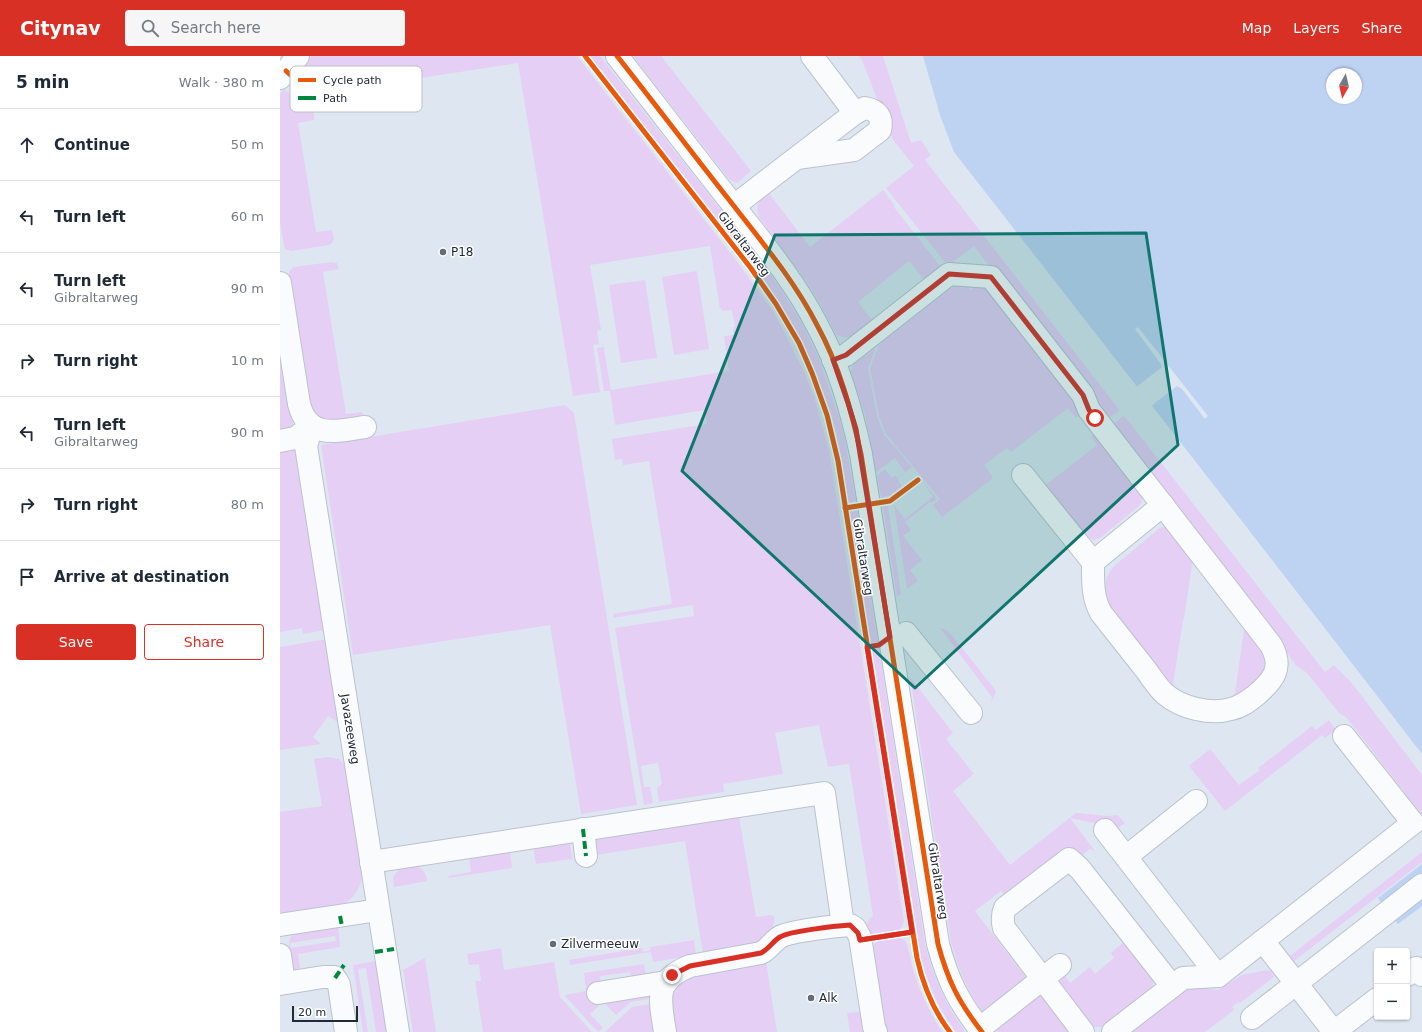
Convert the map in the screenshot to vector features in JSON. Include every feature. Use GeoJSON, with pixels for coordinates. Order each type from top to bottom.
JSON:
{"type":"FeatureCollection","features":[{"type":"Feature","properties":{"kind":"street","name":"Gibraltarweg"},"geometry":{"type":"LineString","coordinates":[[617,56],[771,253],[798,292],[817,324],[833,360],[848,403],[861,454],[938,944],[954,992],[980,1030]]}},
{"type":"Feature","properties":{"kind":"street"},"geometry":{"type":"LineString","coordinates":[[812,56],[855,113]]}},
{"type":"Feature","properties":{"kind":"street"},"geometry":{"type":"LineString","coordinates":[[280,78],[294,57]]}},
{"type":"Feature","properties":{"kind":"street"},"geometry":{"type":"LineString","coordinates":[[734,206],[796,158],[855,113],[865,108],[876,111],[881,120],[880,130],[854,150],[796,158]]}},
{"type":"Feature","properties":{"kind":"street"},"geometry":{"type":"LineString","coordinates":[[833,360],[846,355],[949,274],[991,277],[1083,395],[1089,410],[1271,645],[1277,660],[1273,678],[1268,685],[1242,706],[1230,710],[1218,711],[1190,708],[1165,694],[1101,613],[1096,603],[1093,581],[1094,562],[1023,474]]}},
{"type":"Feature","properties":{"kind":"street"},"geometry":{"type":"LineString","coordinates":[[280,283],[301,412],[312,426],[328,432],[365,427]]}},
{"type":"Feature","properties":{"kind":"street"},"geometry":{"type":"LineString","coordinates":[[280,441],[295,438],[312,426]]}},
{"type":"Feature","properties":{"kind":"street","name":"Javazeeweg"},"geometry":{"type":"LineString","coordinates":[[312,426],[306,446],[398,1032]]}},
{"type":"Feature","properties":{"kind":"street"},"geometry":{"type":"LineString","coordinates":[[1094,562],[1163,505]]}},
{"type":"Feature","properties":{"kind":"street"},"geometry":{"type":"LineString","coordinates":[[906,633],[970,713]]}},
{"type":"Feature","properties":{"kind":"street"},"geometry":{"type":"LineString","coordinates":[[1113,1032],[1183,978],[1218,976],[1413,823],[1344,736]]}},
{"type":"Feature","properties":{"kind":"street"},"geometry":{"type":"LineString","coordinates":[[371,862],[824,792],[844,926]]}},
{"type":"Feature","properties":{"kind":"street"},"geometry":{"type":"LineString","coordinates":[[1126,856],[1196,801]]}},
{"type":"Feature","properties":{"kind":"street"},"geometry":{"type":"LineString","coordinates":[[583,829],[586,856]]}},
{"type":"Feature","properties":{"kind":"street"},"geometry":{"type":"LineString","coordinates":[[1105,830],[1218,976]]}},
{"type":"Feature","properties":{"kind":"street"},"geometry":{"type":"LineString","coordinates":[[1083,1032],[1004,928],[1002,921],[1002,915],[1005,908],[1069,859],[1080,869],[1172,986]]}},
{"type":"Feature","properties":{"kind":"street"},"geometry":{"type":"LineString","coordinates":[[1252,1018],[1422,885]]}},
{"type":"Feature","properties":{"kind":"street"},"geometry":{"type":"LineString","coordinates":[[280,925],[341,921],[378,910]]}},
{"type":"Feature","properties":{"kind":"street"},"geometry":{"type":"LineString","coordinates":[[664,1032],[660,998],[666,982],[672,975],[690,966],[761,953],[767,950],[776,940],[788,934],[850,925],[860,937],[876,1032]]}},
{"type":"Feature","properties":{"kind":"street"},"geometry":{"type":"LineString","coordinates":[[1263,941],[1334,1032],[1374,1001]]}},
{"type":"Feature","properties":{"kind":"street"},"geometry":{"type":"LineString","coordinates":[[280,955],[282,984],[329,976],[340,972],[339,985],[346,1032]]}},
{"type":"Feature","properties":{"kind":"street"},"geometry":{"type":"LineString","coordinates":[[980,1030],[1060,965]]}},
{"type":"Feature","properties":{"kind":"street"},"geometry":{"type":"LineString","coordinates":[[1410,973],[1416,968],[1422,975]]}},
{"type":"Feature","properties":{"kind":"street"},"geometry":{"type":"LineString","coordinates":[[598,993],[666,982]]}},
{"type":"Feature","properties":{"kind":"highlighted area"},"geometry":{"type":"Polygon","coordinates":[[[1146,233],[1178,445],[915,688],[682,471],[775,235],[1146,233]]]}},
{"type":"Feature","properties":{"kind":"shaded area"},"geometry":{"type":"Polygon","coordinates":[[[311,56],[577,56],[738,263],[773,311],[805,374],[816,403],[829,450],[904,921],[899,930],[890,933],[871,934],[867,930],[868,922],[873,916],[849,764],[828,767],[819,725],[775,733],[783,774],[723,784],[724,792],[659,802],[657,788],[662,784],[658,763],[641,766],[644,787],[650,787],[653,803],[644,805],[615,628],[694,616],[693,605],[613,618],[613,614],[672,604],[649,461],[623,465],[622,459],[615,460],[612,439],[707,424],[705,410],[615,425],[610,391],[604,391],[597,348],[603,347],[602,338],[611,390],[729,371],[724,336],[734,335],[733,327],[735,327],[732,310],[722,311],[722,308],[720,309],[710,246],[590,265],[601,330],[597,331],[599,344],[593,345],[600,392],[573,396],[518,63],[422,78],[422,66],[303,66],[311,56]]]}},
{"type":"Feature","properties":{"kind":"shaded area"},"geometry":{"type":"Polygon","coordinates":[[[590,56],[600,56],[762,262],[801,322],[819,358],[839,417],[856,501],[848,502],[837,436],[823,390],[804,347],[782,306],[755,267],[590,56]]]}},
{"type":"Feature","properties":{"kind":"shaded area"},"geometry":{"type":"Polygon","coordinates":[[[634,56],[661,56],[751,171],[737,183],[729,179],[634,56]]]}},
{"type":"Feature","properties":{"kind":"shaded area"},"geometry":{"type":"Polygon","coordinates":[[[859,56],[883,56],[911,143],[921,140],[931,155],[925,160],[1119,411],[1107,419],[974,246],[948,266],[886,188],[914,166],[893,140],[862,60],[859,56]]]}},
{"type":"Feature","properties":{"kind":"shaded area"},"geometry":{"type":"Polygon","coordinates":[[[284,89],[290,94],[290,112],[314,112],[314,120],[298,123],[316,232],[332,230],[334,238],[332,243],[329,245],[291,251],[285,249],[280,222],[280,94],[284,89]]]}},
{"type":"Feature","properties":{"kind":"shaded area"},"geometry":{"type":"Polygon","coordinates":[[[883,190],[895,206],[894,207],[943,270],[926,282],[909,261],[858,302],[875,324],[856,338],[842,337],[836,334],[806,281],[759,217],[757,209],[760,200],[768,192],[810,247],[883,190]]]}},
{"type":"Feature","properties":{"kind":"shaded area"},"geometry":{"type":"Polygon","coordinates":[[[331,262],[337,263],[339,269],[323,272],[346,414],[363,413],[363,416],[361,417],[341,421],[321,417],[310,404],[289,275],[289,271],[294,267],[331,262]]]}},
{"type":"Feature","properties":{"kind":"shaded area"},"geometry":{"type":"Polygon","coordinates":[[[697,271],[709,349],[674,355],[662,277],[697,271]]]}},
{"type":"Feature","properties":{"kind":"shaded area"},"geometry":{"type":"Polygon","coordinates":[[[645,280],[657,358],[621,363],[609,285],[645,280]]]}},
{"type":"Feature","properties":{"kind":"shaded area"},"geometry":{"type":"Polygon","coordinates":[[[957,283],[961,288],[966,285],[971,290],[978,284],[982,289],[987,285],[1080,404],[1081,413],[1076,418],[1068,408],[1011,452],[1007,448],[984,465],[992,476],[992,479],[942,517],[933,505],[940,499],[886,434],[879,416],[870,368],[879,345],[957,283]]]}},
{"type":"Feature","properties":{"kind":"shaded area"},"geometry":{"type":"Polygon","coordinates":[[[876,348],[868,368],[877,416],[884,435],[912,467],[897,479],[902,486],[889,496],[881,497],[877,476],[885,469],[892,478],[895,475],[897,478],[905,472],[895,458],[876,472],[865,415],[851,372],[853,365],[876,348]]]}},
{"type":"Feature","properties":{"kind":"shaded area"},"geometry":{"type":"Polygon","coordinates":[[[283,360],[293,425],[292,428],[280,431],[280,361],[283,360]]]}},
{"type":"Feature","properties":{"kind":"shaded area"},"geometry":{"type":"Polygon","coordinates":[[[565,405],[574,413],[637,805],[581,814],[550,625],[353,655],[321,445],[565,405]]]}},
{"type":"Feature","properties":{"kind":"shaded area"},"geometry":{"type":"Polygon","coordinates":[[[1123,416],[1325,672],[1334,665],[1351,682],[1422,775],[1422,815],[1347,718],[1339,713],[1307,673],[1296,666],[1275,634],[1112,425],[1123,416]]]}},
{"type":"Feature","properties":{"kind":"shaded area"},"geometry":{"type":"Polygon","coordinates":[[[1094,434],[1142,495],[1142,501],[1139,506],[1100,538],[1094,540],[1087,537],[1046,485],[1097,445],[1091,437],[1094,434]]]}},
{"type":"Feature","properties":{"kind":"shaded area"},"geometry":{"type":"Polygon","coordinates":[[[296,448],[325,630],[303,634],[302,628],[280,632],[280,450],[296,448]]]}},
{"type":"Feature","properties":{"kind":"shaded area"},"geometry":{"type":"Polygon","coordinates":[[[923,482],[937,499],[931,503],[930,502],[905,522],[911,530],[903,536],[922,560],[910,570],[918,581],[907,589],[894,505],[905,519],[933,497],[923,482]]]}},
{"type":"Feature","properties":{"kind":"shaded area"},"geometry":{"type":"Polygon","coordinates":[[[888,506],[901,594],[897,597],[883,507],[888,506]]]}},
{"type":"Feature","properties":{"kind":"shaded area"},"geometry":{"type":"Polygon","coordinates":[[[857,511],[878,642],[870,643],[850,512],[857,511]]]}},
{"type":"Feature","properties":{"kind":"shaded area"},"geometry":{"type":"Polygon","coordinates":[[[1161,527],[1166,527],[1193,558],[1173,684],[1175,685],[1171,686],[1110,607],[1104,595],[1107,577],[1113,567],[1161,527]]]}},
{"type":"Feature","properties":{"kind":"shaded area"},"geometry":{"type":"Polygon","coordinates":[[[1245,626],[1266,654],[1266,673],[1236,698],[1233,694],[1235,694],[1243,628],[1245,626]]]}},
{"type":"Feature","properties":{"kind":"shaded area"},"geometry":{"type":"Polygon","coordinates":[[[940,628],[951,634],[996,691],[991,703],[992,697],[940,628]]]}},
{"type":"Feature","properties":{"kind":"shaded area"},"geometry":{"type":"Polygon","coordinates":[[[327,639],[339,723],[328,716],[313,737],[321,744],[280,750],[280,647],[327,639]]]}},
{"type":"Feature","properties":{"kind":"shaded area"},"geometry":{"type":"Polygon","coordinates":[[[879,648],[925,944],[932,968],[941,990],[952,1012],[965,1032],[956,1032],[944,1014],[930,986],[920,956],[871,649],[879,648]]]}},
{"type":"Feature","properties":{"kind":"shaded area"},"geometry":{"type":"Polygon","coordinates":[[[910,677],[953,733],[946,739],[974,774],[953,791],[1010,865],[1076,813],[1109,816],[1117,815],[1125,823],[1118,828],[1070,818],[1095,851],[1090,849],[1079,857],[1072,848],[1007,898],[1001,891],[975,911],[1027,979],[983,1013],[972,996],[964,979],[951,942],[910,677]]]}},
{"type":"Feature","properties":{"kind":"shaded area"},"geometry":{"type":"Polygon","coordinates":[[[1329,720],[1336,730],[1325,738],[1322,735],[1225,811],[1189,766],[1210,749],[1239,785],[1260,770],[1258,767],[1312,726],[1316,730],[1329,720]]]}},
{"type":"Feature","properties":{"kind":"shaded area"},"geometry":{"type":"Polygon","coordinates":[[[328,757],[339,759],[346,766],[363,870],[360,886],[355,895],[342,905],[280,916],[280,812],[322,806],[314,759],[328,757]]]}},
{"type":"Feature","properties":{"kind":"shaded area"},"geometry":{"type":"Polygon","coordinates":[[[739,816],[756,917],[771,915],[775,917],[770,933],[759,943],[703,954],[685,841],[590,856],[588,839],[739,816]]]}},
{"type":"Feature","properties":{"kind":"shaded area"},"geometry":{"type":"Polygon","coordinates":[[[570,842],[572,859],[536,864],[533,847],[570,842]]]}},
{"type":"Feature","properties":{"kind":"shaded area"},"geometry":{"type":"Polygon","coordinates":[[[510,851],[512,868],[449,878],[448,876],[471,872],[469,858],[510,851]]]}},
{"type":"Feature","properties":{"kind":"shaded area"},"geometry":{"type":"Polygon","coordinates":[[[1422,852],[1422,862],[1294,961],[1290,956],[1422,852]]]}},
{"type":"Feature","properties":{"kind":"shaded area"},"geometry":{"type":"Polygon","coordinates":[[[415,866],[424,871],[427,881],[394,887],[393,877],[399,869],[415,866]]]}},
{"type":"Feature","properties":{"kind":"shaded area"},"geometry":{"type":"Polygon","coordinates":[[[338,926],[340,947],[298,954],[300,968],[296,971],[293,970],[289,957],[289,941],[293,934],[338,926]],[[335,936],[290,943],[291,948],[336,941],[335,936]]]}},
{"type":"Feature","properties":{"kind":"shaded area"},"geometry":{"type":"Polygon","coordinates":[[[898,938],[903,939],[907,944],[921,993],[942,1032],[887,1032],[883,1026],[871,945],[878,941],[898,938]]]}},
{"type":"Feature","properties":{"kind":"shaded area"},"geometry":{"type":"Polygon","coordinates":[[[694,940],[696,955],[653,962],[651,952],[570,965],[569,960],[642,948],[643,952],[651,950],[650,947],[694,940]]]}},
{"type":"Feature","properties":{"kind":"shaded area"},"geometry":{"type":"Polygon","coordinates":[[[1126,940],[1154,980],[1152,989],[1108,1024],[1101,1027],[1092,1027],[1060,984],[1061,979],[1064,974],[1070,983],[1090,967],[1095,974],[1114,958],[1111,953],[1126,940]]]}},
{"type":"Feature","properties":{"kind":"shaded area"},"geometry":{"type":"Polygon","coordinates":[[[501,948],[504,970],[554,962],[560,997],[592,1032],[483,1032],[475,981],[481,981],[479,964],[469,965],[467,954],[501,948]]]}},
{"type":"Feature","properties":{"kind":"shaded area"},"geometry":{"type":"Polygon","coordinates":[[[425,959],[436,1032],[413,1032],[403,970],[425,959]]]}},
{"type":"Feature","properties":{"kind":"shaded area"},"geometry":{"type":"Polygon","coordinates":[[[377,961],[388,1032],[376,1032],[366,968],[358,969],[368,1032],[363,1032],[353,965],[377,961]]]}},
{"type":"Feature","properties":{"kind":"shaded area"},"geometry":{"type":"Polygon","coordinates":[[[766,961],[777,1032],[674,1032],[671,1007],[672,1000],[677,988],[682,982],[690,976],[766,961]]]}},
{"type":"Feature","properties":{"kind":"shaded area"},"geometry":{"type":"Polygon","coordinates":[[[644,964],[647,980],[631,982],[630,972],[600,976],[601,987],[648,992],[649,999],[631,1002],[616,1015],[603,1002],[590,1014],[603,1028],[598,1032],[565,996],[586,991],[584,973],[644,964]]]}},
{"type":"Feature","properties":{"kind":"shaded area"},"geometry":{"type":"Polygon","coordinates":[[[1267,970],[1271,971],[1274,977],[1240,1003],[1238,1002],[1232,1007],[1234,1010],[1205,1032],[1127,1032],[1188,986],[1218,990],[1242,975],[1267,970]]]}},
{"type":"Feature","properties":{"kind":"shaded area"},"geometry":{"type":"Polygon","coordinates":[[[1042,991],[1074,1032],[998,1032],[995,1028],[1042,991]]]}},
{"type":"Feature","properties":{"kind":"shaded area"},"geometry":{"type":"Polygon","coordinates":[[[650,1004],[655,1032],[605,1032],[632,1007],[650,1004]]]}},
{"type":"Feature","properties":{"kind":"shaded area"},"geometry":{"type":"Polygon","coordinates":[[[859,1012],[864,1017],[867,1032],[850,1032],[847,1013],[859,1012]]]}},
{"type":"Feature","properties":{"kind":"water"},"geometry":{"type":"Polygon","coordinates":[[[923,56],[1422,56],[1422,754],[1245,525],[954,152],[940,115],[923,56]]]}},
{"type":"Feature","properties":{"kind":"water"},"geometry":{"type":"Polygon","coordinates":[[[1422,864],[1422,906],[1398,924],[1378,898],[1422,864]]]}},
{"type":"Feature","properties":{"kind":"pier"},"geometry":{"type":"Polygon","coordinates":[[[1138,327],[1208,416],[1205,419],[1182,389],[1177,386],[1150,407],[1135,388],[1162,367],[1135,329],[1138,327]]]}},
{"type":"Feature","properties":{"kind":"marked path"},"geometry":{"type":"LineString","coordinates":[[583,829],[586,856]]}},
{"type":"Feature","properties":{"kind":"marked path"},"geometry":{"type":"LineString","coordinates":[[340,916],[342,926]]}},
{"type":"Feature","properties":{"kind":"marked path"},"geometry":{"type":"LineString","coordinates":[[375,952],[394,949]]}},
{"type":"Feature","properties":{"kind":"marked path"},"geometry":{"type":"LineString","coordinates":[[335,978],[344,965]]}},
{"type":"Feature","properties":{"kind":"cycle path"},"geometry":{"type":"LineString","coordinates":[[585,56],[750,267],[776,304],[799,343],[812,373],[827,415],[838,461],[917,958],[929,997],[950,1032]]}},
{"type":"Feature","properties":{"kind":"cycle path"},"geometry":{"type":"LineString","coordinates":[[617,56],[788,277],[808,308],[825,340],[844,388],[861,454],[938,944],[950,980],[966,1010],[982,1032]]}},
{"type":"Feature","properties":{"kind":"cycle path"},"geometry":{"type":"LineString","coordinates":[[286,71],[290,75]]}},
{"type":"Feature","properties":{"kind":"cycle path"},"geometry":{"type":"LineString","coordinates":[[845,508],[890,501],[918,480]]}},
{"type":"Feature","properties":{"kind":"cycle path"},"geometry":{"type":"LineString","coordinates":[[860,940],[912,932]]}},
{"type":"Feature","properties":{"kind":"place","name":"P18"},"geometry":{"type":"Point","coordinates":[443,252]}},
{"type":"Feature","properties":{"kind":"place","name":"Zilvermeeuw"},"geometry":{"type":"Point","coordinates":[553,944]}},
{"type":"Feature","properties":{"kind":"place","name":"Alk"},"geometry":{"type":"Point","coordinates":[811,998]}},
{"type":"Feature","properties":{"kind":"route"},"geometry":{"type":"LineString","coordinates":[[672,975],[680,969],[690,966],[757,955],[767,950],[781,936],[788,934],[850,925],[858,933],[860,940],[912,932],[867,647],[879,645],[890,637],[856,429],[833,360],[846,355],[949,274],[991,277],[1083,395],[1089,410],[1095,418]]}}]}
